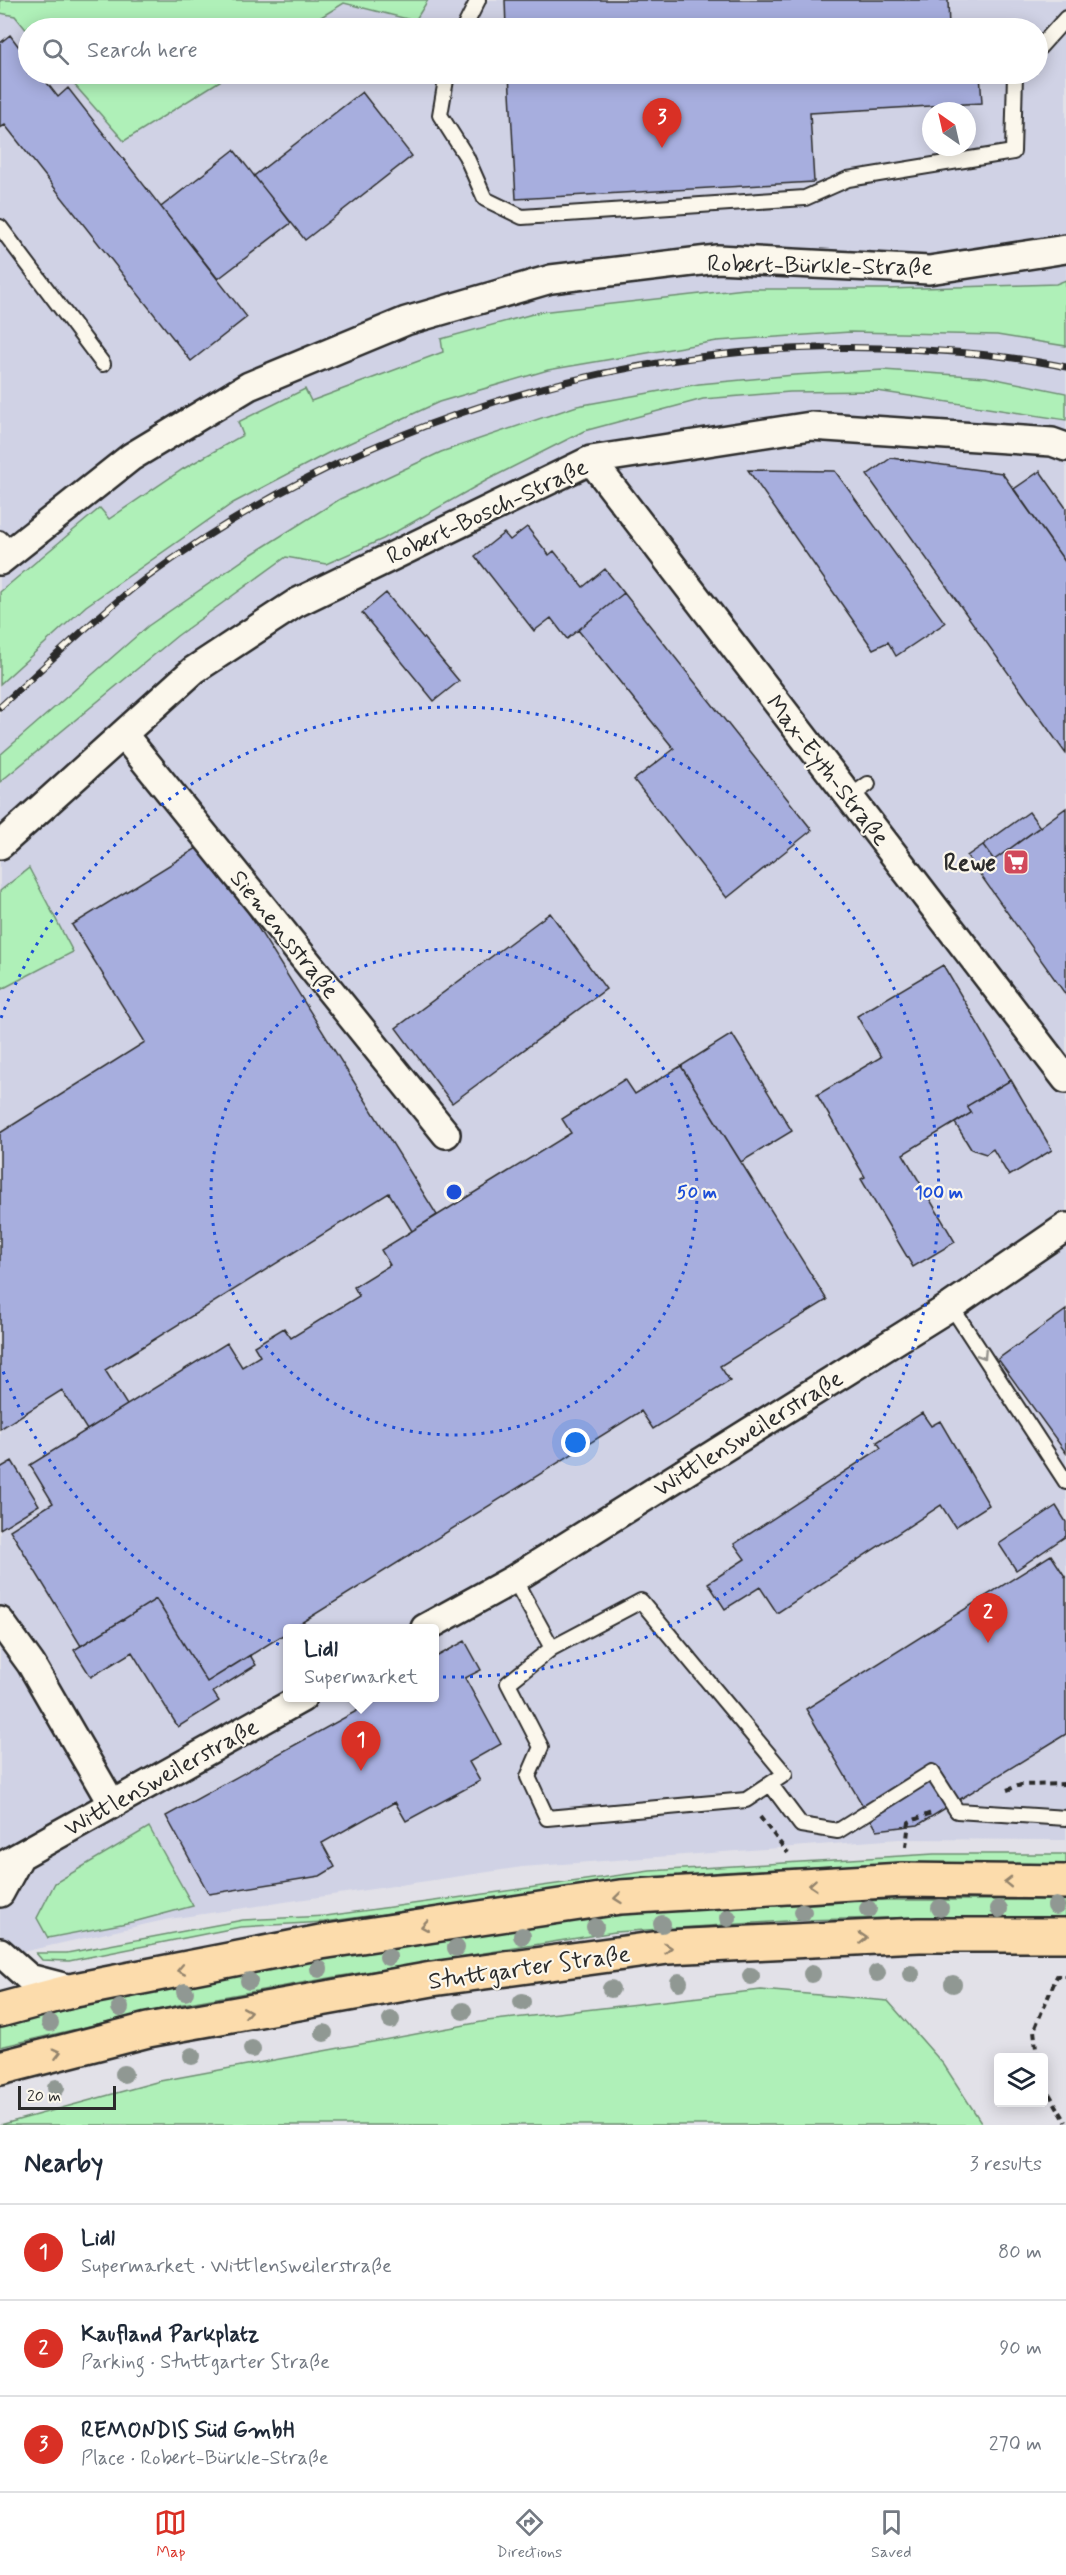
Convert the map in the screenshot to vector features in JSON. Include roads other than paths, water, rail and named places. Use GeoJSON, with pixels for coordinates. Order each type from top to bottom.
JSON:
{"type":"FeatureCollection","features":[{"type":"Feature","properties":{"kind":"main road"},"geometry":{"type":"LineString","coordinates":[[0,2010],[75,1990],[321,1942],[620,1898],[902,1880],[1066,1882]]}},
{"type":"Feature","properties":{"kind":"main road","name":"Stuttgarter Straße"},"geometry":{"type":"LineString","coordinates":[[0,2068],[148,2030],[432,1979],[668,1947],[920,1935],[1066,1935]]}},
{"type":"Feature","properties":{"kind":"street","name":"Robert-Bürkle-Straße"},"geometry":{"type":"LineString","coordinates":[[4,550],[131,457],[249,386],[406,321],[540,283],[717,259],[929,270],[1066,249]]}},
{"type":"Feature","properties":{"kind":"street","name":"Robert-Bosch-Straße"},"geometry":{"type":"LineString","coordinates":[[0,845],[194,670],[296,603],[591,460],[811,426],[1052,442],[1066,447]]}},
{"type":"Feature","properties":{"kind":"street","name":"Max-Eyth-Straße"},"geometry":{"type":"LineString","coordinates":[[591,460],[859,791],[1066,1079]]}},
{"type":"Feature","properties":{"kind":"street","name":"Siemensstraße"},"geometry":{"type":"LineString","coordinates":[[123,734],[446,1134]]}},
{"type":"Feature","properties":{"kind":"street","name":"Wittlensweilerstraße"},"geometry":{"type":"LineString","coordinates":[[434,1624],[514,1579],[951,1306],[1066,1227]]}},
{"type":"Feature","properties":{"kind":"street"},"geometry":{"type":"LineString","coordinates":[[0,1621],[31,1664],[112,1804]]}},
{"type":"Feature","properties":{"kind":"street","name":"Wittlensweilerstraße"},"geometry":{"type":"LineString","coordinates":[[0,1893],[10,1862],[295,1702]]}},
{"type":"Feature","properties":{"kind":"street"},"geometry":{"type":"LineString","coordinates":[[0,1952],[29,1978],[75,1990]]}},
{"type":"Feature","properties":{"kind":"lane"},"geometry":{"type":"LineString","coordinates":[[469,18],[478,0]]}},
{"type":"Feature","properties":{"kind":"lane"},"geometry":{"type":"LineString","coordinates":[[1048,38],[1066,18]]}},
{"type":"Feature","properties":{"kind":"lane"},"geometry":{"type":"LineString","coordinates":[[445,84],[440,115],[466,156],[485,199],[522,217],[805,198],[848,179],[1013,152],[1015,84]]}},
{"type":"Feature","properties":{"kind":"lane"},"geometry":{"type":"LineString","coordinates":[[0,227],[103,364]]}},
{"type":"Feature","properties":{"kind":"lane"},"geometry":{"type":"LineString","coordinates":[[951,1306],[1066,1482]]}},
{"type":"Feature","properties":{"kind":"lane"},"geometry":{"type":"LineString","coordinates":[[514,1579],[552,1648]]}},
{"type":"Feature","properties":{"kind":"lane"},"geometry":{"type":"LineString","coordinates":[[641,1601],[785,1774],[771,1785],[746,1800],[547,1818],[528,1777],[541,1747],[508,1683],[552,1648],[641,1601]]}},
{"type":"Feature","properties":{"kind":"lane"},"geometry":{"type":"LineString","coordinates":[[771,1785],[801,1825],[838,1831],[932,1772],[957,1811],[1066,1818]]}},
{"type":"Feature","properties":{"kind":"railway"},"geometry":{"type":"LineString","coordinates":[[0,707],[107,609],[145,579],[226,524],[312,476],[401,436],[493,402],[588,377],[684,359],[782,350],[880,348],[927,350],[973,353],[1066,367]]}},
{"type":"Feature","properties":{"kind":"place","name":"REMONDIS Süd GmbH"},"geometry":{"type":"Point","coordinates":[662,148]}},
{"type":"Feature","properties":{"kind":"place","name":"Rewe"},"geometry":{"type":"Point","coordinates":[1016,862]}},
{"type":"Feature","properties":{"kind":"place","name":"Kaufland Parkplatz"},"geometry":{"type":"Point","coordinates":[988,1643]}},
{"type":"Feature","properties":{"kind":"place","name":"Lidl"},"geometry":{"type":"Point","coordinates":[361,1771]}}]}
